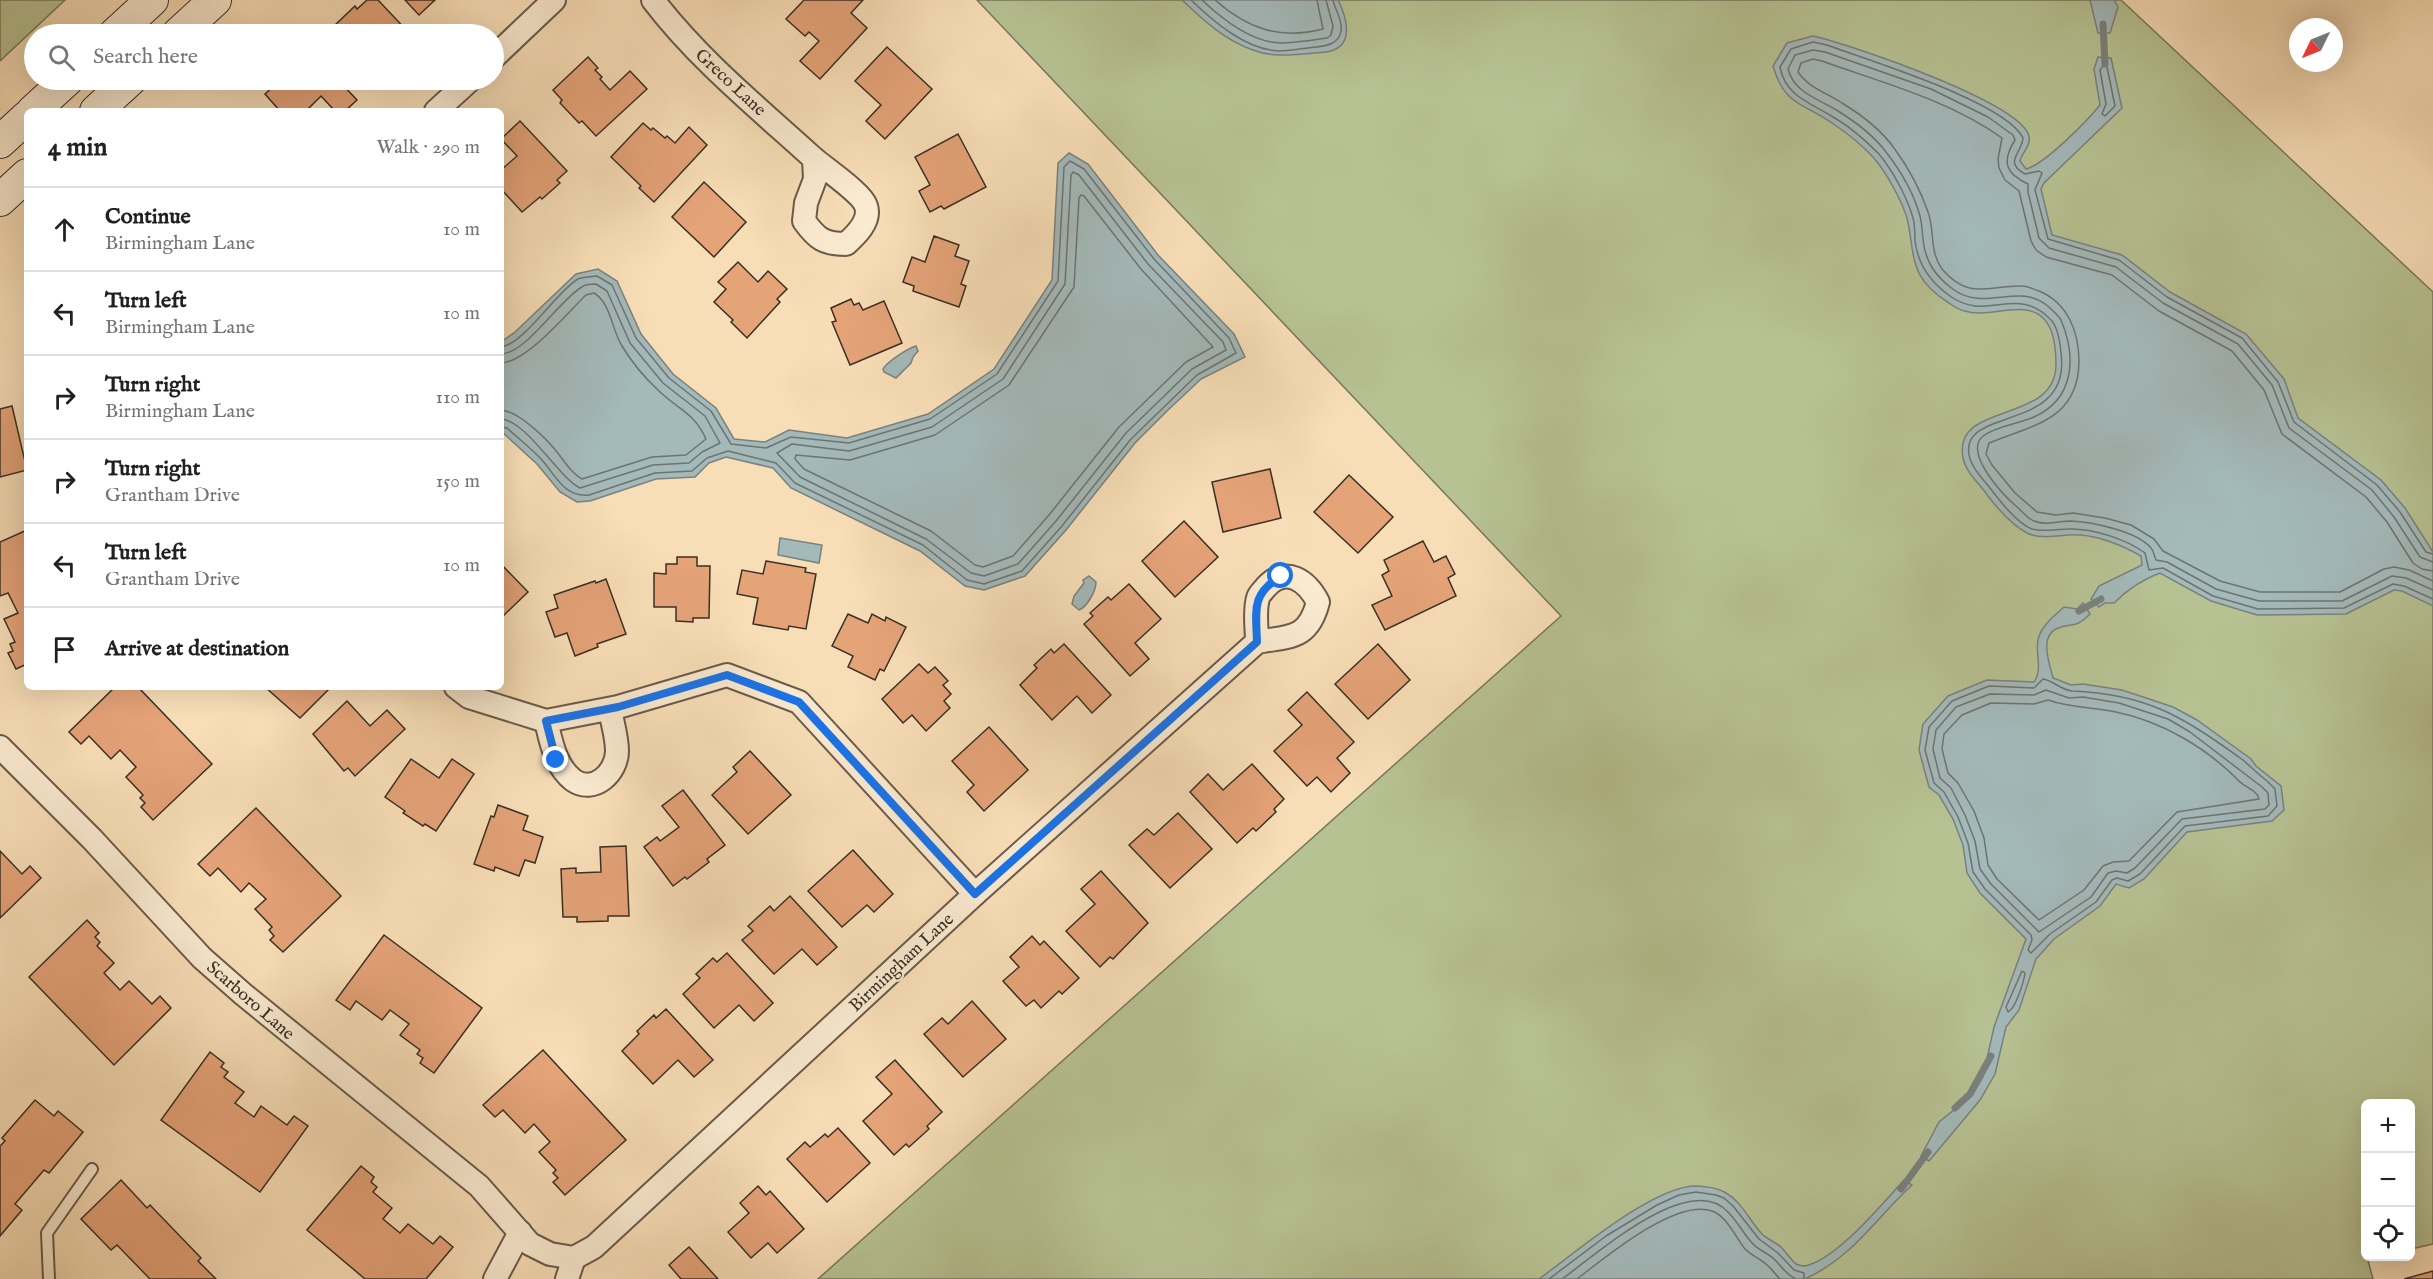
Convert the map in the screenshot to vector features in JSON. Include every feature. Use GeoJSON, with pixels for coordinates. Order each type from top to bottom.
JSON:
{"type":"FeatureCollection","features":[{"type":"Feature","properties":{"kind":"main road"},"geometry":{"type":"LineString","coordinates":[[126,24],[152,0]]}},
{"type":"Feature","properties":{"kind":"main road"},"geometry":{"type":"LineString","coordinates":[[189,24],[215,0]]}},
{"type":"Feature","properties":{"kind":"main road"},"geometry":{"type":"LineString","coordinates":[[36,108],[56,90]]}},
{"type":"Feature","properties":{"kind":"main road"},"geometry":{"type":"LineString","coordinates":[[99,108],[119,90]]}},
{"type":"Feature","properties":{"kind":"main road"},"geometry":{"type":"LineString","coordinates":[[0,142],[24,120]]}},
{"type":"Feature","properties":{"kind":"main road"},"geometry":{"type":"LineString","coordinates":[[0,200],[24,178]]}},
{"type":"Feature","properties":{"kind":"street"},"geometry":{"type":"LineString","coordinates":[[504,48],[554,0]]}},
{"type":"Feature","properties":{"kind":"street","name":"Greco Lane"},"geometry":{"type":"LineString","coordinates":[[653,0],[677,32],[814,159]]}},
{"type":"Feature","properties":{"kind":"street"},"geometry":{"type":"LineString","coordinates":[[439,108],[459,90]]}},
{"type":"Feature","properties":{"kind":"street","name":"Birmingham Lane"},"geometry":{"type":"LineString","coordinates":[[520,1232],[531,1244],[550,1254],[570,1269],[975,894],[1257,642]]}},
{"type":"Feature","properties":{"kind":"street"},"geometry":{"type":"LineString","coordinates":[[460,690],[469,697],[546,721],[610,709],[727,675],[799,702],[975,894]]}},
{"type":"Feature","properties":{"kind":"street"},"geometry":{"type":"LineString","coordinates":[[546,721],[556,760],[573,780],[590,785],[603,780],[613,768],[617,751],[610,709]]}},
{"type":"Feature","properties":{"kind":"street","name":"Scarboro Lane"},"geometry":{"type":"LineString","coordinates":[[0,747],[92,839],[202,958],[305,1046],[464,1172],[520,1232]]}},
{"type":"Feature","properties":{"kind":"street"},"geometry":{"type":"LineString","coordinates":[[495,1279],[520,1232]]}},
{"type":"Feature","properties":{"kind":"lane"},"geometry":{"type":"LineString","coordinates":[[50,1279],[47,1233],[92,1168]]}},
{"type":"Feature","properties":{"kind":"green space"},"geometry":{"type":"Polygon","coordinates":[[[0,0],[65,0],[39,24],[24,24],[24,38],[0,61],[0,0]]]}},
{"type":"Feature","properties":{"kind":"green space"},"geometry":{"type":"Polygon","coordinates":[[[977,0],[2121,0],[2433,292],[2433,1244],[2415,1248],[2415,1099],[2361,1099],[2361,1261],[2368,1261],[2373,1279],[818,1279],[1561,616],[977,0]]]}},
{"type":"Feature","properties":{"kind":"water"},"geometry":{"type":"Polygon","coordinates":[[[1182,0],[1338,0],[1346,21],[1346,36],[1339,47],[1331,51],[1290,55],[1266,54],[1243,46],[1224,35],[1182,0]]]}},
{"type":"Feature","properties":{"kind":"water"},"geometry":{"type":"Polygon","coordinates":[[[2090,0],[2114,0],[2118,7],[2110,33],[2098,33],[2090,0]]]}},
{"type":"Feature","properties":{"kind":"water"},"geometry":{"type":"Polygon","coordinates":[[[1813,36],[1895,62],[1997,107],[2019,122],[2029,136],[2029,143],[2020,161],[2026,169],[2034,166],[2054,151],[2100,105],[2094,69],[2098,57],[2111,58],[2122,108],[2044,183],[2041,189],[2052,235],[2122,255],[2170,292],[2246,334],[2284,379],[2298,418],[2381,480],[2405,508],[2433,552],[2433,606],[2402,591],[2394,590],[2346,614],[2257,615],[2211,601],[2160,573],[2135,585],[2114,603],[2105,603],[2099,607],[2091,599],[2099,586],[2142,565],[2141,556],[2124,547],[2087,536],[2042,537],[2021,530],[1996,506],[1970,473],[1963,458],[1964,440],[1973,428],[1987,419],[2023,406],[2039,397],[2051,385],[2056,361],[2054,340],[2049,326],[2042,317],[2032,311],[1975,313],[1956,308],[1928,286],[1917,268],[1903,206],[1879,164],[1843,131],[1796,102],[1783,89],[1778,79],[1773,66],[1787,43],[1813,36]]]}},
{"type":"Feature","properties":{"kind":"water"},"geometry":{"type":"Polygon","coordinates":[[[1069,153],[1088,164],[1158,255],[1234,334],[1245,357],[1201,379],[1168,410],[1135,443],[1066,530],[1025,576],[984,590],[965,586],[920,551],[791,488],[773,468],[726,457],[709,463],[695,477],[656,479],[590,501],[577,502],[560,492],[537,464],[504,434],[504,340],[576,274],[598,269],[617,281],[641,334],[673,374],[716,408],[734,439],[765,442],[789,430],[847,438],[928,414],[994,369],[1052,280],[1058,163],[1069,153]]]}},
{"type":"Feature","properties":{"kind":"water"},"geometry":{"type":"Polygon","coordinates":[[[916,346],[918,351],[911,363],[896,378],[884,372],[885,366],[893,359],[916,346]]]}},
{"type":"Feature","properties":{"kind":"water"},"geometry":{"type":"Polygon","coordinates":[[[780,538],[822,545],[819,563],[778,555],[780,538]]]}},
{"type":"Feature","properties":{"kind":"water"},"geometry":{"type":"Polygon","coordinates":[[[1089,576],[1096,582],[1094,590],[1088,602],[1079,610],[1072,604],[1074,596],[1084,583],[1083,580],[1089,576]]]}},
{"type":"Feature","properties":{"kind":"water"},"geometry":{"type":"Polygon","coordinates":[[[2083,603],[2090,614],[2076,624],[2056,629],[2048,638],[2047,652],[2053,678],[2071,685],[2083,684],[2122,690],[2173,707],[2197,720],[2251,759],[2256,766],[2281,786],[2284,810],[2272,821],[2187,832],[2144,879],[2129,888],[2116,884],[2100,906],[2054,939],[2036,959],[2019,1010],[2006,1027],[1995,1074],[1980,1100],[1929,1161],[1921,1156],[1939,1122],[1971,1096],[1983,1077],[1994,1027],[2026,939],[1980,893],[1967,873],[1963,845],[1953,819],[1939,795],[1929,787],[1919,750],[1923,724],[1948,696],[1987,680],[2034,682],[2038,672],[2037,645],[2042,630],[2064,607],[2077,609],[2083,603]]]}},
{"type":"Feature","properties":{"kind":"water"},"geometry":{"type":"Polygon","coordinates":[[[1904,1180],[1912,1185],[1850,1249],[1822,1270],[1805,1279],[1539,1279],[1636,1209],[1677,1189],[1695,1186],[1723,1191],[1732,1197],[1762,1234],[1781,1247],[1796,1264],[1805,1266],[1817,1262],[1844,1242],[1872,1216],[1904,1180]]]}},
{"type":"Feature","properties":{"kind":"building"},"geometry":{"type":"Polygon","coordinates":[[[367,0],[378,0],[401,24],[336,24],[355,6],[357,9],[367,0]]]}},
{"type":"Feature","properties":{"kind":"building"},"geometry":{"type":"Polygon","coordinates":[[[405,0],[435,0],[419,15],[405,0]]]}},
{"type":"Feature","properties":{"kind":"building"},"geometry":{"type":"Polygon","coordinates":[[[804,0],[863,0],[851,13],[867,28],[820,79],[800,61],[819,41],[809,32],[805,36],[786,19],[804,0]]]}},
{"type":"Feature","properties":{"kind":"building"},"geometry":{"type":"Polygon","coordinates":[[[887,47],[932,89],[885,139],[866,121],[881,105],[855,81],[887,47]]]}},
{"type":"Feature","properties":{"kind":"building"},"geometry":{"type":"Polygon","coordinates":[[[588,57],[598,68],[595,70],[602,77],[600,79],[610,90],[630,71],[647,89],[596,136],[582,121],[579,123],[560,103],[562,100],[553,90],[588,57]]]}},
{"type":"Feature","properties":{"kind":"building"},"geometry":{"type":"Polygon","coordinates":[[[269,90],[348,90],[357,100],[348,108],[332,108],[321,96],[309,108],[277,108],[265,94],[269,90]]]}},
{"type":"Feature","properties":{"kind":"building"},"geometry":{"type":"Polygon","coordinates":[[[520,121],[567,171],[557,180],[560,183],[522,212],[504,192],[504,167],[517,156],[504,142],[504,136],[520,121]]]}},
{"type":"Feature","properties":{"kind":"building"},"geometry":{"type":"Polygon","coordinates":[[[643,123],[675,143],[689,127],[707,145],[654,202],[611,157],[643,123]]]}},
{"type":"Feature","properties":{"kind":"building"},"geometry":{"type":"Polygon","coordinates":[[[958,134],[986,187],[944,209],[941,206],[930,212],[919,191],[930,185],[915,157],[958,134]]]}},
{"type":"Feature","properties":{"kind":"building"},"geometry":{"type":"Polygon","coordinates":[[[704,182],[746,222],[714,257],[672,217],[704,182]]]}},
{"type":"Feature","properties":{"kind":"building"},"geometry":{"type":"Polygon","coordinates":[[[934,236],[959,245],[955,256],[969,261],[961,284],[966,286],[959,307],[913,291],[914,286],[903,282],[912,257],[925,262],[934,236]]]}},
{"type":"Feature","properties":{"kind":"building"},"geometry":{"type":"Polygon","coordinates":[[[738,262],[758,282],[768,271],[787,289],[777,299],[780,302],[747,338],[731,322],[733,320],[714,302],[726,289],[718,282],[738,262]]]}},
{"type":"Feature","properties":{"kind":"building"},"geometry":{"type":"Polygon","coordinates":[[[851,299],[854,305],[859,303],[863,310],[884,301],[902,343],[850,365],[832,322],[836,321],[831,308],[851,299]]]}},
{"type":"Feature","properties":{"kind":"building"},"geometry":{"type":"Polygon","coordinates":[[[12,406],[24,457],[24,471],[0,477],[0,409],[12,406]]]}},
{"type":"Feature","properties":{"kind":"building"},"geometry":{"type":"Polygon","coordinates":[[[1270,469],[1281,518],[1223,532],[1212,482],[1270,469]]]}},
{"type":"Feature","properties":{"kind":"building"},"geometry":{"type":"Polygon","coordinates":[[[1349,475],[1393,517],[1358,553],[1314,512],[1349,475]]]}},
{"type":"Feature","properties":{"kind":"building"},"geometry":{"type":"Polygon","coordinates":[[[1184,521],[1218,557],[1175,597],[1142,561],[1184,521]]]}},
{"type":"Feature","properties":{"kind":"building"},"geometry":{"type":"Polygon","coordinates":[[[24,531],[24,665],[16,669],[8,653],[13,651],[10,644],[15,642],[4,619],[18,613],[8,593],[0,596],[0,542],[24,531]]]}},
{"type":"Feature","properties":{"kind":"building"},"geometry":{"type":"Polygon","coordinates":[[[1423,541],[1434,562],[1446,556],[1455,574],[1448,578],[1456,596],[1385,630],[1372,605],[1392,596],[1382,575],[1389,571],[1384,560],[1423,541]]]}},
{"type":"Feature","properties":{"kind":"building"},"geometry":{"type":"Polygon","coordinates":[[[677,557],[697,557],[697,566],[710,566],[709,618],[693,618],[693,622],[676,621],[676,607],[654,607],[654,573],[666,574],[666,564],[677,564],[677,557]]]}},
{"type":"Feature","properties":{"kind":"building"},"geometry":{"type":"Polygon","coordinates":[[[766,561],[806,568],[805,572],[816,574],[806,629],[789,626],[788,630],[753,624],[758,598],[737,594],[742,570],[763,574],[766,561]]]}},
{"type":"Feature","properties":{"kind":"building"},"geometry":{"type":"Polygon","coordinates":[[[504,567],[528,592],[504,615],[504,567]]]}},
{"type":"Feature","properties":{"kind":"building"},"geometry":{"type":"Polygon","coordinates":[[[606,579],[626,634],[597,644],[598,647],[575,656],[567,633],[555,637],[546,612],[558,608],[554,595],[606,579]]]}},
{"type":"Feature","properties":{"kind":"building"},"geometry":{"type":"Polygon","coordinates":[[[1129,584],[1161,619],[1135,643],[1149,659],[1130,676],[1084,624],[1093,616],[1090,613],[1108,597],[1111,600],[1129,584]]]}},
{"type":"Feature","properties":{"kind":"building"},"geometry":{"type":"Polygon","coordinates":[[[848,614],[868,623],[872,614],[885,621],[886,617],[906,627],[884,671],[880,669],[875,680],[848,667],[853,656],[832,646],[848,614]]]}},
{"type":"Feature","properties":{"kind":"building"},"geometry":{"type":"Polygon","coordinates":[[[1064,644],[1111,695],[1092,713],[1077,696],[1052,720],[1020,685],[1037,668],[1034,665],[1051,649],[1054,653],[1064,644]]]}},
{"type":"Feature","properties":{"kind":"building"},"geometry":{"type":"Polygon","coordinates":[[[1378,644],[1410,680],[1368,719],[1335,684],[1378,644]]]}},
{"type":"Feature","properties":{"kind":"building"},"geometry":{"type":"Polygon","coordinates":[[[919,664],[928,673],[935,667],[948,681],[943,685],[951,694],[944,701],[950,708],[926,731],[912,715],[903,723],[882,699],[919,664]]]}},
{"type":"Feature","properties":{"kind":"building"},"geometry":{"type":"Polygon","coordinates":[[[112,690],[141,690],[212,764],[153,820],[141,807],[145,803],[140,798],[143,795],[126,777],[136,767],[120,750],[111,759],[89,736],[81,744],[69,732],[112,690]]]}},
{"type":"Feature","properties":{"kind":"building"},"geometry":{"type":"Polygon","coordinates":[[[268,690],[328,690],[300,718],[268,690]]]}},
{"type":"Feature","properties":{"kind":"building"},"geometry":{"type":"Polygon","coordinates":[[[1307,692],[1354,742],[1337,758],[1350,773],[1331,792],[1317,777],[1307,786],[1274,751],[1302,725],[1288,710],[1307,692]]]}},
{"type":"Feature","properties":{"kind":"building"},"geometry":{"type":"Polygon","coordinates":[[[347,701],[370,726],[387,710],[405,729],[355,776],[348,768],[344,771],[313,734],[347,701]]]}},
{"type":"Feature","properties":{"kind":"building"},"geometry":{"type":"Polygon","coordinates":[[[989,727],[1028,770],[984,811],[967,792],[974,785],[952,761],[989,727]]]}},
{"type":"Feature","properties":{"kind":"building"},"geometry":{"type":"Polygon","coordinates":[[[750,751],[791,795],[748,834],[712,795],[737,772],[733,767],[750,751]]]}},
{"type":"Feature","properties":{"kind":"building"},"geometry":{"type":"Polygon","coordinates":[[[411,759],[439,778],[452,759],[474,774],[436,831],[425,824],[423,826],[403,813],[405,811],[385,797],[411,759]]]}},
{"type":"Feature","properties":{"kind":"building"},"geometry":{"type":"Polygon","coordinates":[[[1252,764],[1284,799],[1274,809],[1276,812],[1256,831],[1253,828],[1237,843],[1190,792],[1208,774],[1223,790],[1252,764]]]}},
{"type":"Feature","properties":{"kind":"building"},"geometry":{"type":"Polygon","coordinates":[[[683,790],[725,845],[707,859],[709,862],[687,879],[685,877],[673,886],[644,847],[657,837],[660,841],[679,827],[662,806],[683,790]]]}},
{"type":"Feature","properties":{"kind":"building"},"geometry":{"type":"Polygon","coordinates":[[[498,805],[528,816],[523,830],[543,837],[535,863],[525,860],[519,876],[495,867],[494,871],[474,864],[491,816],[494,817],[498,805]]]}},
{"type":"Feature","properties":{"kind":"building"},"geometry":{"type":"Polygon","coordinates":[[[256,808],[341,896],[283,952],[270,940],[274,936],[269,930],[272,927],[255,909],[266,899],[249,883],[241,892],[218,868],[210,876],[198,864],[256,808]]]}},
{"type":"Feature","properties":{"kind":"building"},"geometry":{"type":"Polygon","coordinates":[[[1178,813],[1212,849],[1170,888],[1129,845],[1147,829],[1154,835],[1178,813]]]}},
{"type":"Feature","properties":{"kind":"building"},"geometry":{"type":"Polygon","coordinates":[[[626,846],[629,916],[608,916],[608,921],[577,922],[577,917],[563,917],[561,869],[576,868],[576,873],[601,872],[600,847],[626,846]]]}},
{"type":"Feature","properties":{"kind":"building"},"geometry":{"type":"Polygon","coordinates":[[[853,850],[893,894],[874,912],[867,905],[842,927],[808,891],[853,850]]]}},
{"type":"Feature","properties":{"kind":"building"},"geometry":{"type":"Polygon","coordinates":[[[0,851],[22,874],[30,866],[41,878],[0,918],[0,851]]]}},
{"type":"Feature","properties":{"kind":"building"},"geometry":{"type":"Polygon","coordinates":[[[1101,871],[1148,923],[1113,959],[1110,957],[1100,967],[1066,931],[1095,904],[1081,889],[1101,871]]]}},
{"type":"Feature","properties":{"kind":"building"},"geometry":{"type":"Polygon","coordinates":[[[790,896],[837,947],[817,965],[802,949],[774,974],[742,940],[753,931],[748,926],[770,906],[774,911],[790,896]]]}},
{"type":"Feature","properties":{"kind":"building"},"geometry":{"type":"Polygon","coordinates":[[[87,920],[99,933],[95,937],[100,942],[97,946],[114,963],[104,973],[120,990],[129,981],[152,1004],[160,996],[171,1008],[114,1065],[29,977],[87,920]]]}},
{"type":"Feature","properties":{"kind":"building"},"geometry":{"type":"Polygon","coordinates":[[[384,935],[482,1008],[434,1073],[420,1063],[423,1058],[417,1054],[420,1050],[400,1035],[409,1024],[390,1010],[382,1020],[356,1001],[350,1010],[336,1000],[384,935]]]}},
{"type":"Feature","properties":{"kind":"building"},"geometry":{"type":"Polygon","coordinates":[[[1032,936],[1040,945],[1044,941],[1079,978],[1062,994],[1059,991],[1041,1008],[1034,1000],[1026,1006],[1003,981],[1019,967],[1010,957],[1032,936]]]}},
{"type":"Feature","properties":{"kind":"building"},"geometry":{"type":"Polygon","coordinates":[[[727,953],[773,1003],[754,1021],[739,1005],[714,1028],[683,994],[700,978],[696,974],[713,958],[717,962],[727,953]]]}},
{"type":"Feature","properties":{"kind":"building"},"geometry":{"type":"Polygon","coordinates":[[[972,1001],[1006,1039],[963,1077],[924,1034],[942,1018],[948,1024],[972,1001]]]}},
{"type":"Feature","properties":{"kind":"building"},"geometry":{"type":"Polygon","coordinates":[[[666,1009],[713,1060],[694,1077],[678,1060],[653,1084],[622,1051],[639,1034],[637,1031],[654,1015],[656,1018],[666,1009]]]}},
{"type":"Feature","properties":{"kind":"building"},"geometry":{"type":"Polygon","coordinates":[[[543,1050],[626,1140],[565,1195],[553,1182],[558,1178],[553,1173],[556,1170],[539,1152],[550,1142],[534,1124],[525,1133],[503,1110],[495,1117],[483,1105],[543,1050]]]}},
{"type":"Feature","properties":{"kind":"building"},"geometry":{"type":"Polygon","coordinates":[[[210,1052],[224,1063],[221,1067],[228,1072],[224,1077],[244,1092],[235,1103],[254,1117],[261,1106],[287,1125],[294,1116],[308,1126],[260,1192],[161,1120],[210,1052]]]}},
{"type":"Feature","properties":{"kind":"building"},"geometry":{"type":"Polygon","coordinates":[[[895,1060],[942,1112],[927,1126],[929,1129],[909,1147],[906,1144],[894,1155],[863,1121],[892,1094],[876,1077],[895,1060]]]}},
{"type":"Feature","properties":{"kind":"building"},"geometry":{"type":"Polygon","coordinates":[[[35,1100],[54,1116],[58,1111],[83,1132],[49,1173],[44,1170],[15,1204],[22,1210],[0,1236],[0,1146],[5,1141],[2,1138],[35,1100]]]}},
{"type":"Feature","properties":{"kind":"building"},"geometry":{"type":"Polygon","coordinates":[[[838,1128],[870,1163],[827,1202],[787,1159],[805,1142],[810,1147],[825,1134],[828,1137],[838,1128]]]}},
{"type":"Feature","properties":{"kind":"building"},"geometry":{"type":"Polygon","coordinates":[[[361,1166],[374,1177],[371,1182],[377,1187],[373,1192],[392,1208],[383,1219],[400,1233],[408,1224],[433,1244],[440,1236],[453,1247],[426,1279],[365,1279],[307,1230],[361,1166]]]}},
{"type":"Feature","properties":{"kind":"building"},"geometry":{"type":"Polygon","coordinates":[[[121,1180],[147,1208],[150,1205],[201,1258],[198,1261],[216,1279],[150,1279],[117,1245],[111,1250],[81,1219],[121,1180]]]}},
{"type":"Feature","properties":{"kind":"building"},"geometry":{"type":"Polygon","coordinates":[[[758,1186],[766,1195],[770,1191],[804,1229],[777,1253],[768,1243],[751,1258],[728,1232],[749,1213],[740,1203],[758,1186]]]}},
{"type":"Feature","properties":{"kind":"building"},"geometry":{"type":"Polygon","coordinates":[[[689,1247],[718,1279],[681,1279],[669,1265],[689,1247]]]}},
{"type":"Feature","properties":{"kind":"building"},"geometry":{"type":"Polygon","coordinates":[[[2433,1271],[2433,1279],[2404,1279],[2433,1271]]]}},
{"type":"Feature","properties":{"kind":"waterway"},"geometry":{"type":"LineString","coordinates":[[2103,24],[2105,64]]}},
{"type":"Feature","properties":{"kind":"waterway"},"geometry":{"type":"LineString","coordinates":[[2079,611],[2101,599]]}},
{"type":"Feature","properties":{"kind":"waterway"},"geometry":{"type":"LineString","coordinates":[[1955,1108],[1970,1094],[1991,1056]]}},
{"type":"Feature","properties":{"kind":"waterway"},"geometry":{"type":"LineString","coordinates":[[1901,1189],[1928,1152]]}},
{"type":"Feature","properties":{"kind":"route"},"geometry":{"type":"LineString","coordinates":[[556,760],[546,721],[618,707],[727,675],[799,702],[975,894],[1257,642],[1258,596],[1269,583],[1281,576]]}}]}
